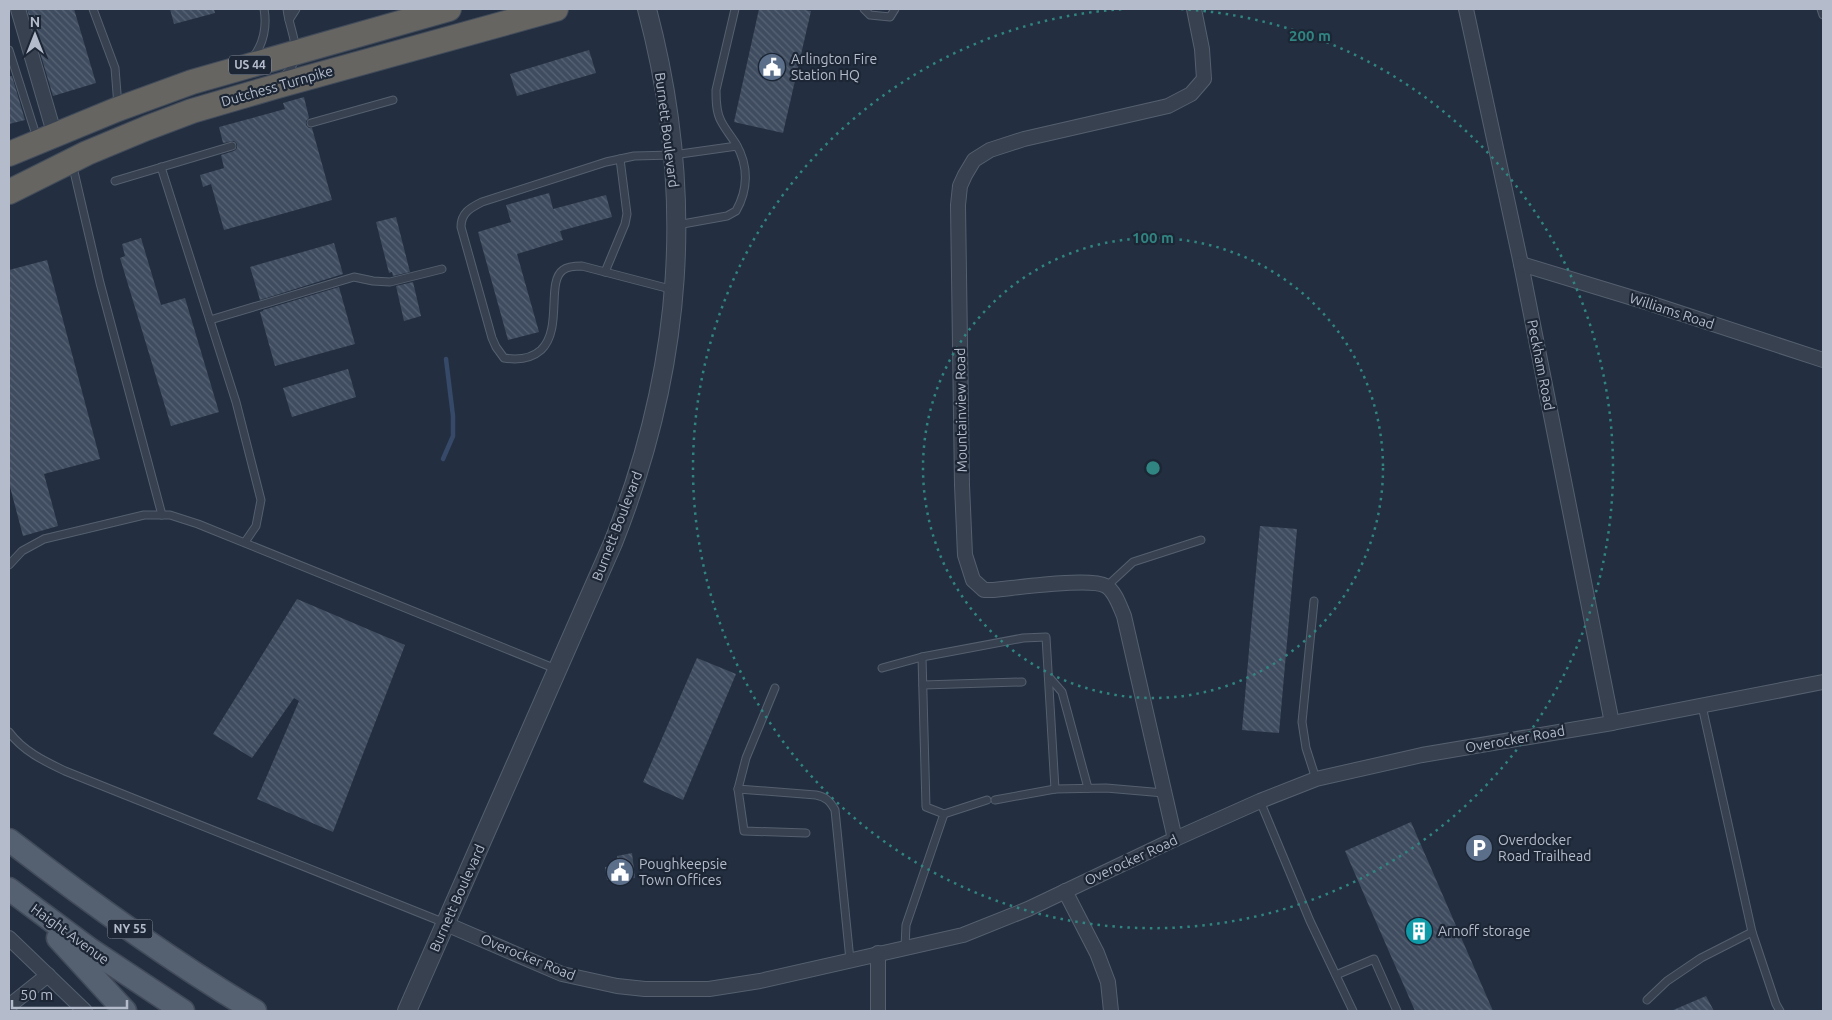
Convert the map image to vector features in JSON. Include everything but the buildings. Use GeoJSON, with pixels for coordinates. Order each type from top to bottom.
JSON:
{"type":"FeatureCollection","features":[{"type":"Feature","properties":{"kind":"highway","name":"Dutchess Turnpike"},"geometry":{"type":"LineString","coordinates":[[9,192],[71,161],[161,122],[244,95],[556,9]]}},
{"type":"Feature","properties":{"kind":"highway","name":"Dutchess Turnpike"},"geometry":{"type":"LineString","coordinates":[[47,139],[118,109],[192,82],[440,10]]}},
{"type":"Feature","properties":{"kind":"highway","name":"US 44"},"geometry":{"type":"LineString","coordinates":[[9,154],[47,139]]}},
{"type":"Feature","properties":{"kind":"main road","name":"NY 55"},"geometry":{"type":"LineString","coordinates":[[9,840],[112,917],[182,965],[255,1011]]}},
{"type":"Feature","properties":{"kind":"main road"},"geometry":{"type":"LineString","coordinates":[[16,895],[125,1011]]}},
{"type":"Feature","properties":{"kind":"main road","name":"Haight Avenue"},"geometry":{"type":"LineString","coordinates":[[16,895],[98,955],[183,1011]]}},
{"type":"Feature","properties":{"kind":"street"},"geometry":{"type":"LineString","coordinates":[[9,162],[47,139],[18,9]]}},
{"type":"Feature","properties":{"kind":"street","name":"Burnett Boulevard"},"geometry":{"type":"LineString","coordinates":[[407,1011],[613,543],[641,465],[662,384],[675,290],[676,225],[673,155],[667,104],[647,9]]}},
{"type":"Feature","properties":{"kind":"street","name":"Mountainview Road"},"geometry":{"type":"LineString","coordinates":[[1107,586],[1086,582],[984,590],[973,580],[965,555],[962,485],[958,205],[960,186],[974,160],[990,150],[1024,140],[1168,106],[1191,94],[1204,79],[1202,49],[1194,9]]}},
{"type":"Feature","properties":{"kind":"street","name":"Peckham Road"},"geometry":{"type":"LineString","coordinates":[[1466,9],[1520,264],[1612,723]]}},
{"type":"Feature","properties":{"kind":"street","name":"Williams Road"},"geometry":{"type":"LineString","coordinates":[[1520,264],[1646,302],[1823,360]]}},
{"type":"Feature","properties":{"kind":"street"},"geometry":{"type":"LineString","coordinates":[[1107,586],[1114,594],[1124,616],[1175,839]]}},
{"type":"Feature","properties":{"kind":"street","name":"Overocker Road"},"geometry":{"type":"LineString","coordinates":[[446,924],[562,974],[617,986],[645,989],[709,989],[760,981],[963,935],[1028,909],[1260,801],[1316,779],[1422,755],[1612,723],[1823,682]]}},
{"type":"Feature","properties":{"kind":"street"},"geometry":{"type":"LineString","coordinates":[[1065,891],[1097,953],[1108,982],[1111,1011]]}},
{"type":"Feature","properties":{"kind":"street"},"geometry":{"type":"LineString","coordinates":[[9,938],[85,1011]]}},
{"type":"Feature","properties":{"kind":"street"},"geometry":{"type":"LineString","coordinates":[[878,953],[878,1011]]}},
{"type":"Feature","properties":{"kind":"street"},"geometry":{"type":"LineString","coordinates":[[9,1006],[48,975]]}},
{"type":"Feature","properties":{"kind":"lane"},"geometry":{"type":"LineString","coordinates":[[93,9],[115,68],[118,109]]}},
{"type":"Feature","properties":{"kind":"lane"},"geometry":{"type":"LineString","coordinates":[[240,67],[255,55],[260,46],[265,26],[264,9]]}},
{"type":"Feature","properties":{"kind":"lane"},"geometry":{"type":"LineString","coordinates":[[244,95],[271,85],[292,67],[297,51],[288,9]]}},
{"type":"Feature","properties":{"kind":"lane"},"geometry":{"type":"LineString","coordinates":[[289,20],[296,9]]}},
{"type":"Feature","properties":{"kind":"lane"},"geometry":{"type":"LineString","coordinates":[[676,225],[727,216],[736,212],[742,198],[746,180],[744,163],[737,146],[720,120],[716,100],[716,90],[735,9]]}},
{"type":"Feature","properties":{"kind":"lane"},"geometry":{"type":"LineString","coordinates":[[864,9],[870,15],[890,17],[895,9]]}},
{"type":"Feature","properties":{"kind":"lane"},"geometry":{"type":"LineString","coordinates":[[1821,9],[1823,15]]}},
{"type":"Feature","properties":{"kind":"lane"},"geometry":{"type":"LineString","coordinates":[[9,50],[47,139]]}},
{"type":"Feature","properties":{"kind":"lane"},"geometry":{"type":"LineString","coordinates":[[311,123],[392,100]]}},
{"type":"Feature","properties":{"kind":"lane"},"geometry":{"type":"LineString","coordinates":[[115,181],[232,146]]}},
{"type":"Feature","properties":{"kind":"lane"},"geometry":{"type":"LineString","coordinates":[[675,290],[582,266],[567,267],[562,270],[556,279],[552,330],[550,338],[544,347],[532,356],[504,358],[492,338],[461,227],[462,218],[466,211],[482,202],[606,162],[634,156],[673,155],[737,146]]}},
{"type":"Feature","properties":{"kind":"lane"},"geometry":{"type":"LineString","coordinates":[[605,272],[625,224],[627,214],[620,159]]}},
{"type":"Feature","properties":{"kind":"lane"},"geometry":{"type":"LineString","coordinates":[[71,161],[100,283],[162,515]]}},
{"type":"Feature","properties":{"kind":"lane"},"geometry":{"type":"LineString","coordinates":[[161,167],[236,402],[260,500],[256,526],[245,542]]}},
{"type":"Feature","properties":{"kind":"lane"},"geometry":{"type":"LineString","coordinates":[[210,320],[354,277],[373,282],[390,282],[442,269]]}},
{"type":"Feature","properties":{"kind":"lane"},"geometry":{"type":"LineString","coordinates":[[9,565],[22,551],[44,539],[144,515],[170,515],[245,542],[557,670]]}},
{"type":"Feature","properties":{"kind":"lane"},"geometry":{"type":"LineString","coordinates":[[1107,586],[1133,562],[1201,540]]}},
{"type":"Feature","properties":{"kind":"lane"},"geometry":{"type":"LineString","coordinates":[[1314,601],[1302,722],[1306,748],[1316,779]]}},
{"type":"Feature","properties":{"kind":"lane"},"geometry":{"type":"LineString","coordinates":[[882,668],[922,657],[1022,638],[1046,637],[1055,789]]}},
{"type":"Feature","properties":{"kind":"lane"},"geometry":{"type":"LineString","coordinates":[[922,657],[926,807],[944,814],[987,800]]}},
{"type":"Feature","properties":{"kind":"lane"},"geometry":{"type":"LineString","coordinates":[[1048,676],[1062,692],[1088,788]]}},
{"type":"Feature","properties":{"kind":"lane"},"geometry":{"type":"LineString","coordinates":[[923,685],[1022,682]]}},
{"type":"Feature","properties":{"kind":"lane"},"geometry":{"type":"LineString","coordinates":[[775,688],[746,758],[738,788],[744,831],[806,833]]}},
{"type":"Feature","properties":{"kind":"lane"},"geometry":{"type":"LineString","coordinates":[[1702,706],[1752,932],[1780,1011]]}},
{"type":"Feature","properties":{"kind":"lane"},"geometry":{"type":"LineString","coordinates":[[9,732],[18,744],[65,772],[446,924]]}},
{"type":"Feature","properties":{"kind":"lane"},"geometry":{"type":"LineString","coordinates":[[738,788],[816,795],[823,796],[830,801],[835,810],[850,960]]}},
{"type":"Feature","properties":{"kind":"lane"},"geometry":{"type":"LineString","coordinates":[[995,800],[1055,789],[1106,788],[1165,793]]}},
{"type":"Feature","properties":{"kind":"lane"},"geometry":{"type":"LineString","coordinates":[[1260,801],[1310,921],[1353,1011]]}},
{"type":"Feature","properties":{"kind":"lane"},"geometry":{"type":"LineString","coordinates":[[905,947],[906,925],[944,814]]}},
{"type":"Feature","properties":{"kind":"lane"},"geometry":{"type":"LineString","coordinates":[[1647,1000],[1667,981],[1701,958],[1752,932]]}},
{"type":"Feature","properties":{"kind":"lane"},"geometry":{"type":"LineString","coordinates":[[1336,976],[1374,959],[1397,1011]]}},
{"type":"Feature","properties":{"kind":"waterway"},"geometry":{"type":"LineString","coordinates":[[443,459],[453,436],[453,416],[446,359]]}},
{"type":"Feature","properties":{"kind":"place","name":"Arlington Fire Station HQ"},"geometry":{"type":"Point","coordinates":[772,67]}},
{"type":"Feature","properties":{"kind":"place","name":"Overdocker Road Trailhead"},"geometry":{"type":"Point","coordinates":[1479,848]}},
{"type":"Feature","properties":{"kind":"place","name":"Poughkeepsie Town Offices"},"geometry":{"type":"Point","coordinates":[620,872]}},
{"type":"Feature","properties":{"kind":"place","name":"Arnoff storage"},"geometry":{"type":"Point","coordinates":[1419,931]}}]}
